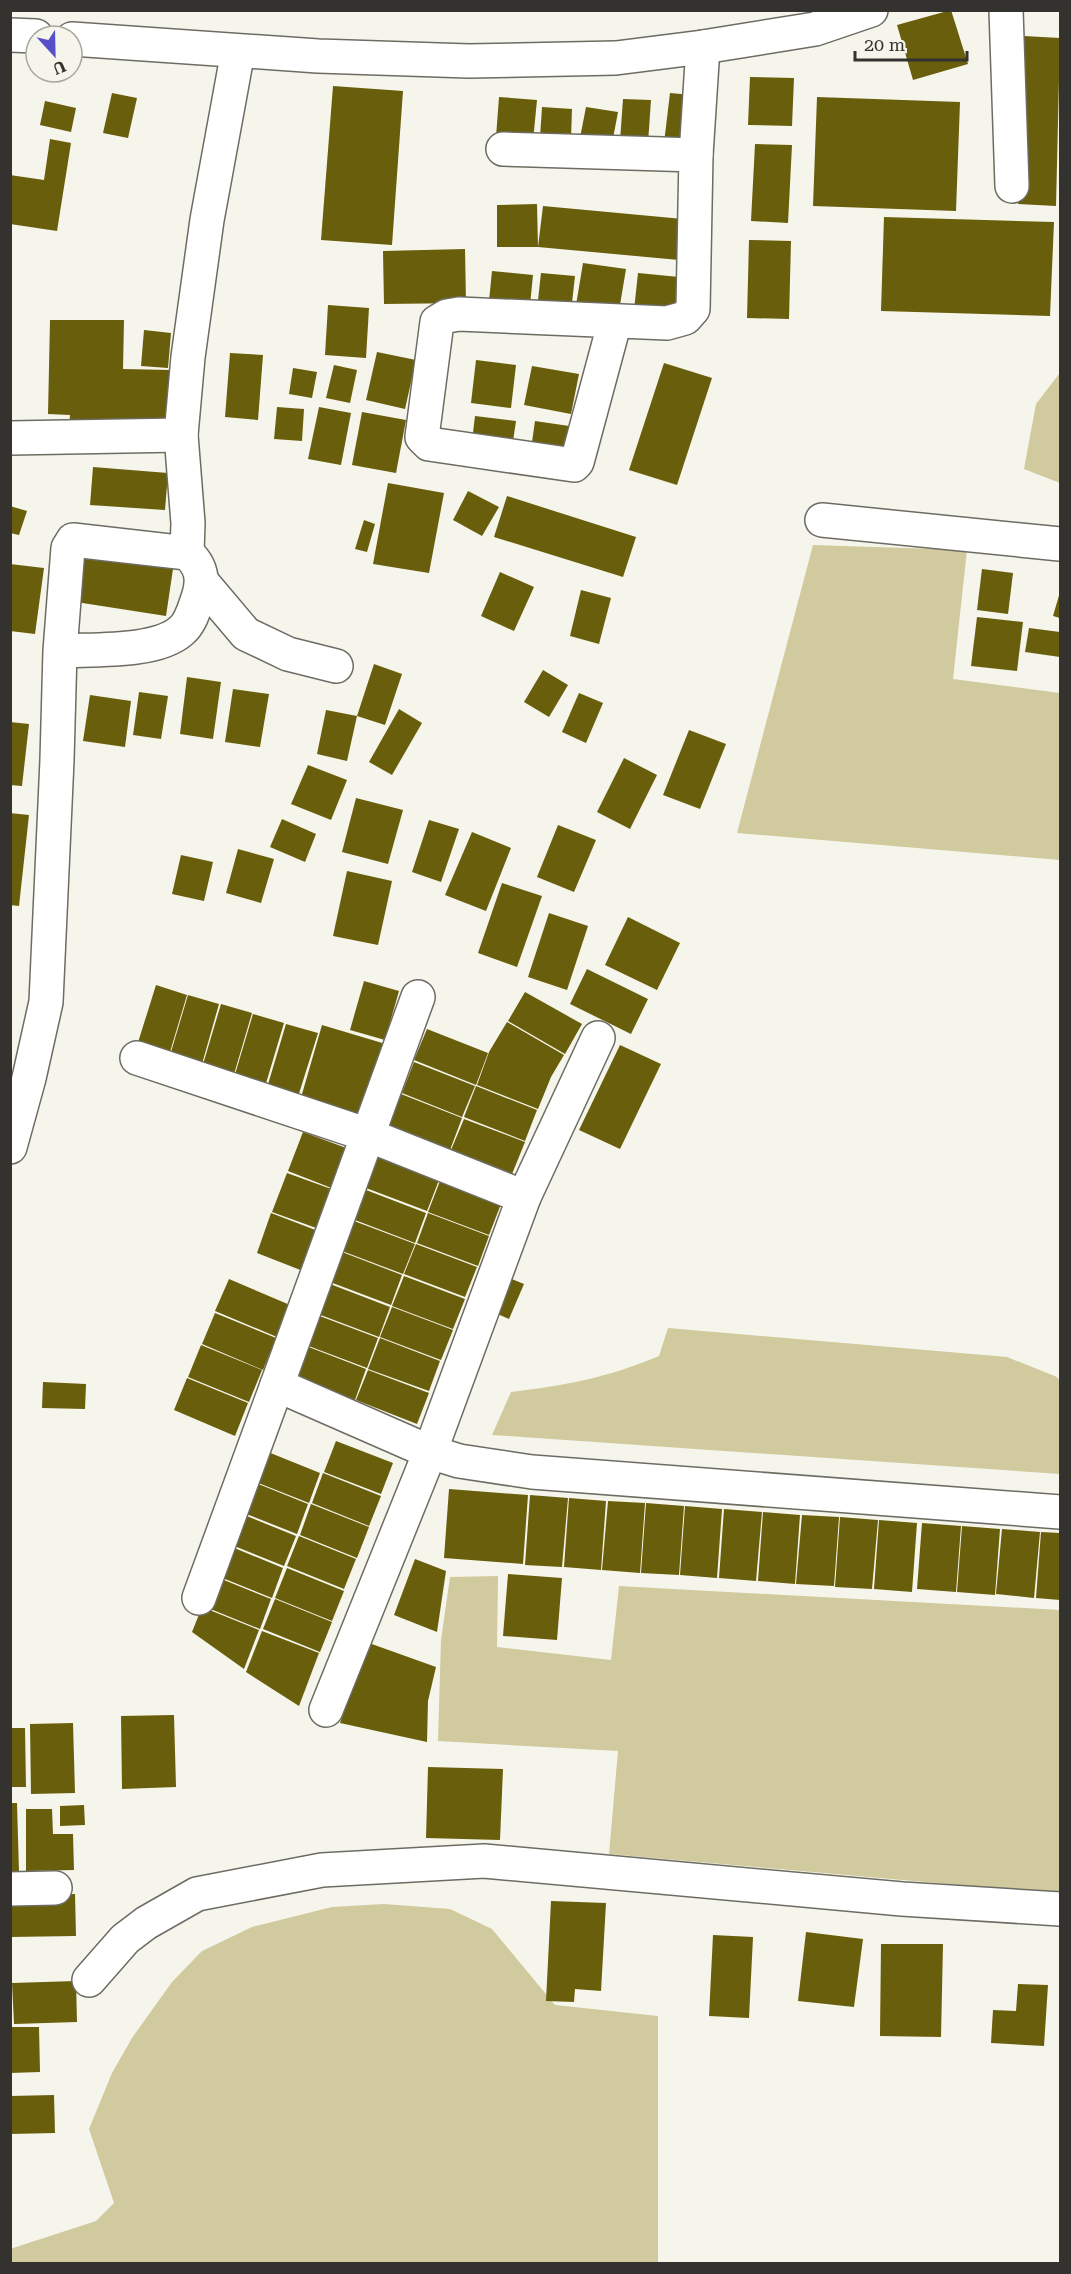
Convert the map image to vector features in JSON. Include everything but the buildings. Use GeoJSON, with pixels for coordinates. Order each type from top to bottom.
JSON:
{"type":"FeatureCollection","features":[{"type":"Feature","properties":{"kind":"street"},"geometry":{"type":"LineString","coordinates":[[84,40],[318,56],[469,61],[616,58],[815,29],[871,10]]}},
{"type":"Feature","properties":{"kind":"street"},"geometry":{"type":"LineString","coordinates":[[1006,10],[1012,186]]}},
{"type":"Feature","properties":{"kind":"street"},"geometry":{"type":"LineString","coordinates":[[615,321],[577,462],[574,465],[425,442],[422,437],[437,322],[447,316],[459,314],[667,323],[685,318],[693,309],[696,155],[703,47]]}},
{"type":"Feature","properties":{"kind":"street"},"geometry":{"type":"LineString","coordinates":[[187,553],[188,523],[181,435],[188,357],[207,220],[238,51]]}},
{"type":"Feature","properties":{"kind":"street"},"geometry":{"type":"LineString","coordinates":[[503,149],[696,155]]}},
{"type":"Feature","properties":{"kind":"street"},"geometry":{"type":"LineString","coordinates":[[10,438],[181,435]]}},
{"type":"Feature","properties":{"kind":"street"},"geometry":{"type":"LineString","coordinates":[[822,520],[1060,544]]}},
{"type":"Feature","properties":{"kind":"street"},"geometry":{"type":"LineString","coordinates":[[10,1147],[20,1076],[46,1002],[60,651],[70,543],[73,540],[187,553],[195,560],[200,569],[202,582],[191,617],[181,631],[152,645],[60,651]]}},
{"type":"Feature","properties":{"kind":"street"},"geometry":{"type":"LineString","coordinates":[[202,582],[246,634],[288,654],[336,666]]}},
{"type":"Feature","properties":{"kind":"street"},"geometry":{"type":"LineString","coordinates":[[199,1598],[418,997]]}},
{"type":"Feature","properties":{"kind":"street"},"geometry":{"type":"LineString","coordinates":[[326,1710],[430,1452],[524,1197],[598,1038]]}},
{"type":"Feature","properties":{"kind":"street"},"geometry":{"type":"LineString","coordinates":[[137,1058],[368,1135],[524,1197]]}},
{"type":"Feature","properties":{"kind":"street"},"geometry":{"type":"LineString","coordinates":[[277,1385],[430,1452],[459,1461],[532,1472],[1060,1512]]}},
{"type":"Feature","properties":{"kind":"street"},"geometry":{"type":"LineString","coordinates":[[88,1980],[125,1939],[146,1923],[197,1894],[322,1870],[484,1862],[902,1899],[1060,1909]]}},
{"type":"Feature","properties":{"kind":"street"},"geometry":{"type":"LineString","coordinates":[[10,1889],[55,1888]]}},
{"type":"Feature","properties":{"kind":"shaded area"},"geometry":{"type":"Polygon","coordinates":[[[1060,330],[1060,483],[1024,469],[1036,404],[1059,374],[1060,330]]]}},
{"type":"Feature","properties":{"kind":"shaded area"},"geometry":{"type":"Polygon","coordinates":[[[813,545],[967,550],[953,679],[1060,693],[1060,860],[737,833],[813,545]]]}},
{"type":"Feature","properties":{"kind":"shaded area"},"geometry":{"type":"Polygon","coordinates":[[[668,1328],[1007,1357],[1057,1377],[1060,1381],[1060,1474],[492,1435],[511,1392],[586,1380],[623,1370],[659,1356],[668,1328]]]}},
{"type":"Feature","properties":{"kind":"shaded area"},"geometry":{"type":"Polygon","coordinates":[[[498,1576],[497,1647],[611,1660],[619,1586],[1060,1610],[1060,1894],[609,1854],[618,1751],[438,1741],[441,1640],[450,1577],[498,1576]]]}},
{"type":"Feature","properties":{"kind":"shaded area"},"geometry":{"type":"Polygon","coordinates":[[[384,1904],[450,1909],[492,1929],[555,2005],[658,2016],[658,2263],[11,2264],[10,2249],[96,2221],[114,2203],[89,2129],[112,2073],[132,2038],[172,1982],[202,1951],[252,1927],[332,1907],[384,1904]]]}}]}
